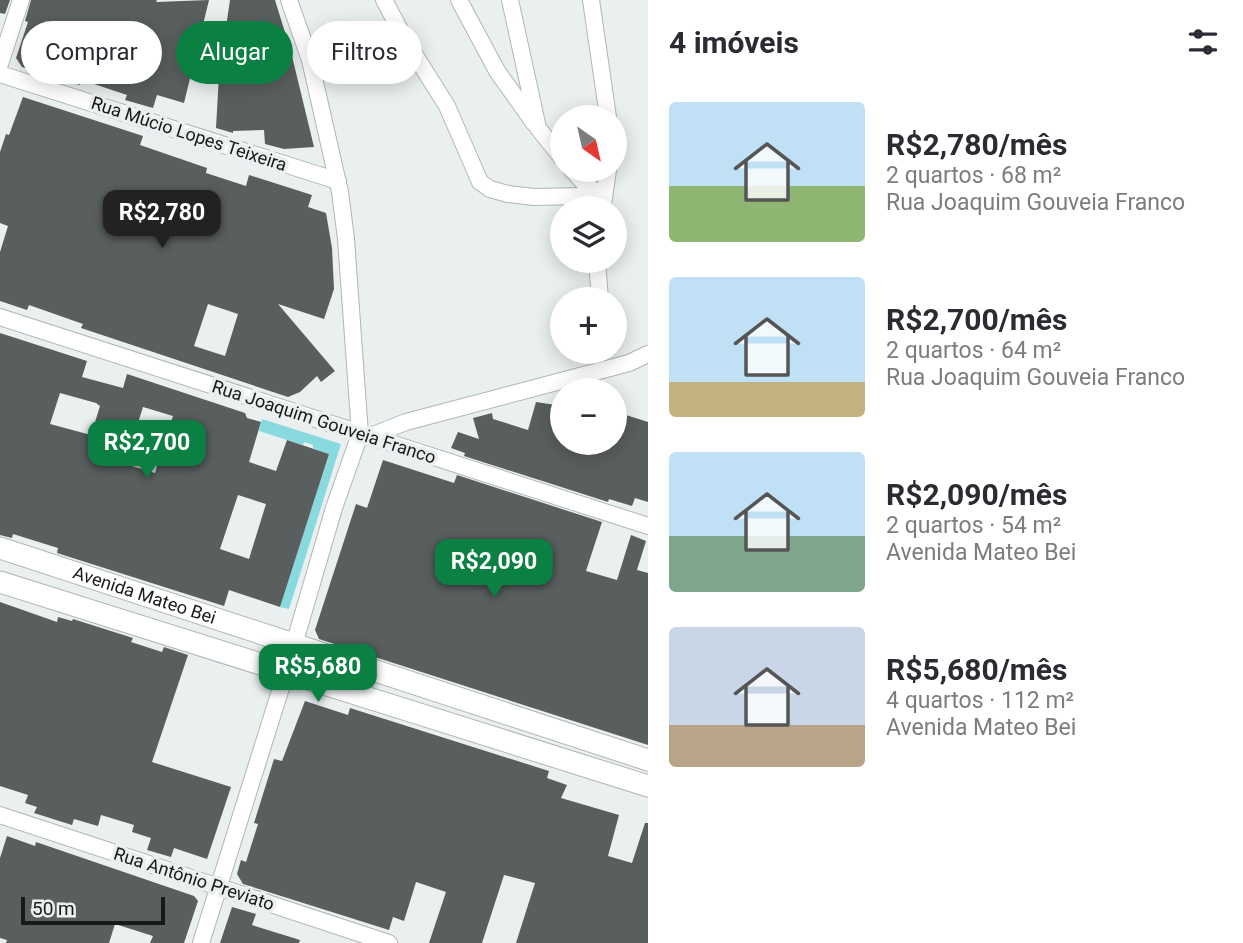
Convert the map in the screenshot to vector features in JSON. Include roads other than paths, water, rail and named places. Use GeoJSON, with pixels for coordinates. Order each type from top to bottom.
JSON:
{"type":"FeatureCollection","features":[{"type":"Feature","properties":{"kind":"main road","name":"Avenida Mateo Bei"},"geometry":{"type":"LineString","coordinates":[[0,548],[648,760]]}},
{"type":"Feature","properties":{"kind":"main road","name":"Avenida Mateo Bei"},"geometry":{"type":"LineString","coordinates":[[0,582],[648,786]]}},
{"type":"Feature","properties":{"kind":"street"},"geometry":{"type":"LineString","coordinates":[[0,64],[21,0]]}},
{"type":"Feature","properties":{"kind":"street"},"geometry":{"type":"LineString","coordinates":[[201,943],[295,645],[334,508],[364,436],[338,181],[310,60],[289,0]]}},
{"type":"Feature","properties":{"kind":"street"},"geometry":{"type":"LineString","coordinates":[[384,0],[447,106],[480,182],[491,189],[508,194],[550,197]]}},
{"type":"Feature","properties":{"kind":"street"},"geometry":{"type":"LineString","coordinates":[[459,0],[497,71],[550,143]]}},
{"type":"Feature","properties":{"kind":"street"},"geometry":{"type":"LineString","coordinates":[[510,0],[538,128]]}},
{"type":"Feature","properties":{"kind":"street"},"geometry":{"type":"LineString","coordinates":[[591,0],[606,105]]}},
{"type":"Feature","properties":{"kind":"street","name":"Rua Múcio Lopes Teixeira"},"geometry":{"type":"LineString","coordinates":[[0,74],[338,181]]}},
{"type":"Feature","properties":{"kind":"street"},"geometry":{"type":"LineString","coordinates":[[584,182],[597,196]]}},
{"type":"Feature","properties":{"kind":"street"},"geometry":{"type":"LineString","coordinates":[[564,196],[582,196]]}},
{"type":"Feature","properties":{"kind":"street","name":"Rua Joaquim Gouveia Franco"},"geometry":{"type":"LineString","coordinates":[[0,317],[648,526]]}},
{"type":"Feature","properties":{"kind":"street"},"geometry":{"type":"LineString","coordinates":[[627,363],[648,354]]}},
{"type":"Feature","properties":{"kind":"street"},"geometry":{"type":"LineString","coordinates":[[364,436],[597,364]]}},
{"type":"Feature","properties":{"kind":"street","name":"Rua Antônio Previato"},"geometry":{"type":"LineString","coordinates":[[0,815],[389,943]]}}]}
